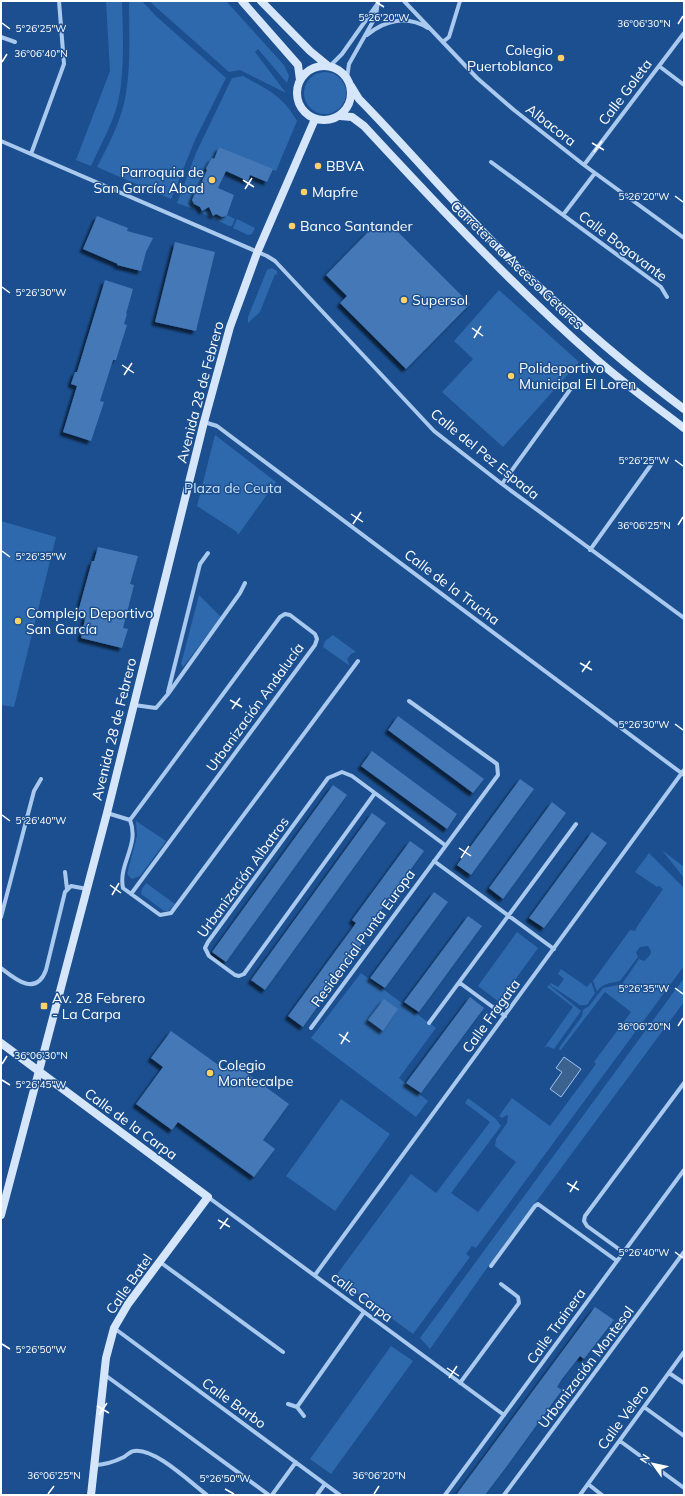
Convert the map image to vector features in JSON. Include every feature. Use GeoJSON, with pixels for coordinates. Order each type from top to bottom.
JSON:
{"type":"FeatureCollection","features":[{"type":"Feature","properties":{"kind":"street"},"geometry":{"type":"LineString","coordinates":[[31,154],[64,64],[59,1]]}},
{"type":"Feature","properties":{"kind":"street"},"geometry":{"type":"LineString","coordinates":[[242,1],[298,65],[300,80],[297,91],[298,100],[304,111],[315,119],[328,120],[340,116],[345,111],[351,99],[349,64],[376,16],[378,2]]}},
{"type":"Feature","properties":{"kind":"street"},"geometry":{"type":"LineString","coordinates":[[261,1],[310,51],[329,66],[340,70],[349,82]]}},
{"type":"Feature","properties":{"kind":"street","name":"Albacora"},"geometry":{"type":"LineString","coordinates":[[404,1],[444,41],[477,78],[514,110],[584,165],[684,238]]}},
{"type":"Feature","properties":{"kind":"street"},"geometry":{"type":"LineString","coordinates":[[444,41],[449,37],[460,1]]}},
{"type":"Feature","properties":{"kind":"street"},"geometry":{"type":"LineString","coordinates":[[300,80],[314,67],[329,66],[341,56],[378,2]]}},
{"type":"Feature","properties":{"kind":"street","name":"Albacora"},"geometry":{"type":"LineString","coordinates":[[362,40],[375,29],[386,23],[403,19],[420,22],[434,31]]}},
{"type":"Feature","properties":{"kind":"street","name":"Calle Goleta"},"geometry":{"type":"LineString","coordinates":[[584,165],[684,33]]}},
{"type":"Feature","properties":{"kind":"street"},"geometry":{"type":"LineString","coordinates":[[1,37],[15,42]]}},
{"type":"Feature","properties":{"kind":"street"},"geometry":{"type":"LineString","coordinates":[[659,66],[684,85]]}},
{"type":"Feature","properties":{"kind":"street","name":"Carretera a Acceso Getares"},"geometry":{"type":"LineString","coordinates":[[349,82],[358,99],[444,192],[524,273],[625,362],[684,409]]}},
{"type":"Feature","properties":{"kind":"street","name":"Carretera a Acceso Getares"},"geometry":{"type":"LineString","coordinates":[[340,116],[352,116],[364,126],[478,248],[558,325],[597,360],[684,428]]}},
{"type":"Feature","properties":{"kind":"street","name":"Avenida 28 de Febrero"},"geometry":{"type":"LineString","coordinates":[[1,1214],[107,813],[204,422],[230,327],[257,253],[315,119]]}},
{"type":"Feature","properties":{"kind":"street","name":"Calle del Pez Espada"},"geometry":{"type":"LineString","coordinates":[[1,141],[233,241],[257,253],[267,256],[274,261],[434,431],[590,550],[684,618]]}},
{"type":"Feature","properties":{"kind":"street","name":"Calle Bogavante"},"geometry":{"type":"LineString","coordinates":[[491,162],[661,287],[667,297]]}},
{"type":"Feature","properties":{"kind":"street","name":"Calle Bogavante"},"geometry":{"type":"LineString","coordinates":[[563,215],[595,172]]}},
{"type":"Feature","properties":{"kind":"street"},"geometry":{"type":"LineString","coordinates":[[502,484],[572,387]]}},
{"type":"Feature","properties":{"kind":"street","name":"Calle de la Trucha"},"geometry":{"type":"LineString","coordinates":[[204,422],[217,426],[683,773]]}},
{"type":"Feature","properties":{"kind":"street"},"geometry":{"type":"LineString","coordinates":[[590,550],[653,462]]}},
{"type":"Feature","properties":{"kind":"street"},"geometry":{"type":"LineString","coordinates":[[168,694],[200,564],[208,553]]}},
{"type":"Feature","properties":{"kind":"street"},"geometry":{"type":"LineString","coordinates":[[133,705],[156,708],[168,694],[240,593],[245,583]]}},
{"type":"Feature","properties":{"kind":"street","name":"Urbanización Andalucía"},"geometry":{"type":"LineString","coordinates":[[130,820],[280,617],[285,614],[290,615],[315,634],[317,639],[315,645],[131,894]]}},
{"type":"Feature","properties":{"kind":"street"},"geometry":{"type":"LineString","coordinates":[[107,813],[130,820],[134,836],[121,880],[123,888],[160,915],[167,915],[173,911],[358,661]]}},
{"type":"Feature","properties":{"kind":"street","name":"Residencial Punta Europa"},"geometry":{"type":"LineString","coordinates":[[311,1028],[496,778],[498,768],[497,764],[409,701]]}},
{"type":"Feature","properties":{"kind":"street","name":"Urbanización Albatros"},"geometry":{"type":"LineString","coordinates":[[375,793],[244,974],[239,976],[235,975],[208,956],[205,948],[208,942],[328,778],[337,773],[347,773],[375,793],[445,845]]}},
{"type":"Feature","properties":{"kind":"street","name":"Calle Fragata"},"geometry":{"type":"LineString","coordinates":[[315,1275],[683,773]]}},
{"type":"Feature","properties":{"kind":"street"},"geometry":{"type":"LineString","coordinates":[[1,917],[34,791],[41,779]]}},
{"type":"Feature","properties":{"kind":"street"},"geometry":{"type":"LineString","coordinates":[[429,1023],[576,824]]}},
{"type":"Feature","properties":{"kind":"street"},"geometry":{"type":"LineString","coordinates":[[434,861],[554,949]]}},
{"type":"Feature","properties":{"kind":"street"},"geometry":{"type":"LineString","coordinates":[[1,968],[23,983],[33,984],[41,979],[46,970],[67,890],[65,872]]}},
{"type":"Feature","properties":{"kind":"street"},"geometry":{"type":"LineString","coordinates":[[67,890],[71,886],[87,889]]}},
{"type":"Feature","properties":{"kind":"street"},"geometry":{"type":"LineString","coordinates":[[460,983],[505,1016]]}},
{"type":"Feature","properties":{"kind":"street","name":"Calle de la Carpa"},"geometry":{"type":"LineString","coordinates":[[1,1043],[39,1073],[208,1197]]}},
{"type":"Feature","properties":{"kind":"street"},"geometry":{"type":"LineString","coordinates":[[623,1252],[587,1226],[584,1222],[585,1216],[684,1083]]}},
{"type":"Feature","properties":{"kind":"street","name":"Calle Trainera"},"geometry":{"type":"LineString","coordinates":[[445,1495],[684,1170]]}},
{"type":"Feature","properties":{"kind":"street","name":"calle Carpa"},"geometry":{"type":"LineString","coordinates":[[208,1197],[504,1415]]}},
{"type":"Feature","properties":{"kind":"street","name":"Calle Batel"},"geometry":{"type":"LineString","coordinates":[[91,1495],[104,1374],[109,1344],[114,1328],[128,1304],[208,1197]]}},
{"type":"Feature","properties":{"kind":"street"},"geometry":{"type":"LineString","coordinates":[[491,1266],[538,1204],[617,1261]]}},
{"type":"Feature","properties":{"kind":"street","name":"Urbanización Montesol"},"geometry":{"type":"LineString","coordinates":[[504,1495],[684,1252]]}},
{"type":"Feature","properties":{"kind":"street"},"geometry":{"type":"LineString","coordinates":[[160,1262],[283,1352]]}},
{"type":"Feature","properties":{"kind":"street"},"geometry":{"type":"LineString","coordinates":[[460,1383],[518,1303],[518,1297],[501,1284]]}},
{"type":"Feature","properties":{"kind":"street"},"geometry":{"type":"LineString","coordinates":[[297,1407],[364,1312]]}},
{"type":"Feature","properties":{"kind":"street","name":"Calle Barbo"},"geometry":{"type":"LineString","coordinates":[[114,1328],[340,1495]]}},
{"type":"Feature","properties":{"kind":"street","name":"Calle Velero"},"geometry":{"type":"LineString","coordinates":[[580,1495],[684,1352]]}},
{"type":"Feature","properties":{"kind":"street"},"geometry":{"type":"LineString","coordinates":[[669,1373],[684,1383]]}},
{"type":"Feature","properties":{"kind":"street"},"geometry":{"type":"LineString","coordinates":[[104,1374],[270,1495],[296,1462]]}},
{"type":"Feature","properties":{"kind":"street"},"geometry":{"type":"LineString","coordinates":[[288,1404],[297,1407],[304,1416]]}},
{"type":"Feature","properties":{"kind":"street"},"geometry":{"type":"LineString","coordinates":[[644,1407],[684,1436]]}},
{"type":"Feature","properties":{"kind":"street"},"geometry":{"type":"LineString","coordinates":[[620,1441],[684,1488]]}},
{"type":"Feature","properties":{"kind":"street"},"geometry":{"type":"LineString","coordinates":[[94,1465],[105,1465],[134,1451],[144,1451],[155,1455],[207,1495]]}},
{"type":"Feature","properties":{"kind":"street"},"geometry":{"type":"LineString","coordinates":[[317,1495],[325,1484]]}},
{"type":"Feature","properties":{"kind":"street"},"geometry":{"type":"LineString","coordinates":[[588,1484],[602,1495]]}},
{"type":"Feature","properties":{"kind":"green space"},"geometry":{"type":"Polygon","coordinates":[[[106,1],[122,1],[123,54],[120,94],[115,114],[109,129],[91,166],[76,160],[110,71],[106,1]]]}},
{"type":"Feature","properties":{"kind":"green space"},"geometry":{"type":"Polygon","coordinates":[[[129,1],[142,1],[157,17],[226,78],[195,140],[171,199],[97,167],[114,132],[124,103],[128,82],[129,1]]]}},
{"type":"Feature","properties":{"kind":"green space"},"geometry":{"type":"Polygon","coordinates":[[[149,1],[226,1],[284,65],[289,76],[287,83],[258,49],[255,52],[286,93],[240,70],[229,72],[149,1]]]}},
{"type":"Feature","properties":{"kind":"green space"},"geometry":{"type":"Polygon","coordinates":[[[321,72],[329,72],[340,78],[346,89],[346,97],[340,108],[329,114],[321,114],[310,108],[304,97],[304,89],[310,78],[321,72]]]}},
{"type":"Feature","properties":{"kind":"green space"},"geometry":{"type":"Polygon","coordinates":[[[243,76],[280,99],[297,121],[276,171],[219,147],[192,200],[196,210],[177,203],[196,153],[232,78],[243,76]]]}},
{"type":"Feature","properties":{"kind":"green space"},"geometry":{"type":"Polygon","coordinates":[[[205,209],[211,212],[213,216],[227,215],[235,219],[232,226],[229,226],[200,212],[205,209]]]}},
{"type":"Feature","properties":{"kind":"green space"},"geometry":{"type":"Polygon","coordinates":[[[237,219],[255,228],[252,234],[248,235],[233,228],[237,219]]]}},
{"type":"Feature","properties":{"kind":"green space"},"geometry":{"type":"Polygon","coordinates":[[[272,268],[277,271],[277,275],[275,274],[260,312],[248,323],[248,317],[267,270],[272,268]]]}},
{"type":"Feature","properties":{"kind":"green space","name":"Polideportivo Municipal El Loren"},"geometry":{"type":"Polygon","coordinates":[[[499,290],[579,362],[503,447],[442,392],[473,359],[454,341],[499,290]]]}},
{"type":"Feature","properties":{"kind":"green space","name":"Plaza de Ceuta"},"geometry":{"type":"Polygon","coordinates":[[[215,435],[276,482],[238,535],[237,532],[197,506],[215,435]]]}},
{"type":"Feature","properties":{"kind":"green space","name":"Complejo Deportivo San García"},"geometry":{"type":"Polygon","coordinates":[[[1,521],[56,537],[14,707],[1,705],[1,521]]]}},
{"type":"Feature","properties":{"kind":"green space"},"geometry":{"type":"Polygon","coordinates":[[[199,595],[221,617],[183,667],[181,664],[199,595]]]}},
{"type":"Feature","properties":{"kind":"green space"},"geometry":{"type":"Polygon","coordinates":[[[333,635],[356,652],[351,654],[347,659],[350,666],[323,647],[325,641],[333,635]]]}},
{"type":"Feature","properties":{"kind":"green space"},"geometry":{"type":"Polygon","coordinates":[[[136,821],[166,841],[140,876],[132,879],[127,874],[137,836],[136,821]]]}},
{"type":"Feature","properties":{"kind":"green space"},"geometry":{"type":"Polygon","coordinates":[[[662,850],[684,867],[684,878],[662,850]]]}},
{"type":"Feature","properties":{"kind":"green space"},"geometry":{"type":"Polygon","coordinates":[[[649,853],[684,888],[684,966],[476,1248],[472,1246],[466,1254],[470,1257],[413,1334],[335,1277],[411,1174],[436,1193],[490,1122],[465,1103],[468,1098],[496,1119],[501,1126],[451,1193],[478,1212],[516,1162],[495,1146],[496,1139],[507,1123],[508,1116],[507,1115],[502,1118],[499,1116],[512,1098],[550,1126],[596,1064],[594,1062],[631,1012],[605,992],[560,1051],[559,1048],[582,1016],[583,1010],[589,1006],[603,988],[622,984],[639,959],[644,961],[650,955],[651,951],[648,946],[640,947],[636,952],[638,957],[620,981],[605,985],[597,991],[593,981],[630,930],[635,931],[663,889],[659,886],[657,887],[635,872],[649,853]]]}},
{"type":"Feature","properties":{"kind":"green space"},"geometry":{"type":"Polygon","coordinates":[[[146,883],[175,904],[168,911],[164,911],[141,894],[146,883]]]}},
{"type":"Feature","properties":{"kind":"green space"},"geometry":{"type":"Polygon","coordinates":[[[517,932],[538,948],[499,1002],[478,986],[517,932]]]}},
{"type":"Feature","properties":{"kind":"green space"},"geometry":{"type":"Polygon","coordinates":[[[561,969],[587,987],[591,982],[595,993],[587,1005],[580,1005],[550,985],[551,983],[558,987],[564,979],[558,974],[561,969]]]}},
{"type":"Feature","properties":{"kind":"green space"},"geometry":{"type":"Polygon","coordinates":[[[361,973],[436,1028],[399,1078],[428,1101],[416,1117],[311,1038],[361,973]]]}},
{"type":"Feature","properties":{"kind":"green space"},"geometry":{"type":"Polygon","coordinates":[[[684,978],[684,1002],[487,1268],[430,1349],[420,1338],[684,978]]]}},
{"type":"Feature","properties":{"kind":"green space"},"geometry":{"type":"Polygon","coordinates":[[[549,985],[581,1011],[554,1049],[547,1046],[544,1048],[573,1007],[547,987],[549,985]]]}},
{"type":"Feature","properties":{"kind":"green space"},"geometry":{"type":"Polygon","coordinates":[[[341,1099],[390,1134],[335,1211],[286,1176],[341,1099]]]}},
{"type":"Feature","properties":{"kind":"green space"},"geometry":{"type":"Polygon","coordinates":[[[391,1346],[413,1361],[331,1474],[310,1459],[391,1346]]]}},
{"type":"Feature","properties":{"kind":"shaded area"},"geometry":{"type":"Polygon","coordinates":[[[564,1057],[581,1069],[561,1097],[550,1089],[562,1072],[556,1068],[564,1057]]]}},
{"type":"Feature","properties":{"kind":"building","name":"Parroquia de San García Abad"},"geometry":{"type":"Polygon","coordinates":[[[219,147],[273,169],[267,182],[250,175],[248,181],[226,171],[218,188],[234,195],[227,215],[222,217],[216,214],[213,216],[209,207],[202,211],[200,207],[194,204],[192,200],[207,170],[206,168],[212,158],[214,159],[219,147]]]}},
{"type":"Feature","properties":{"kind":"building"},"geometry":{"type":"Polygon","coordinates":[[[97,216],[128,228],[127,231],[153,238],[146,252],[141,271],[117,265],[118,264],[83,249],[97,216]]]}},
{"type":"Feature","properties":{"kind":"building","name":"Supersol"},"geometry":{"type":"Polygon","coordinates":[[[369,231],[397,231],[470,304],[406,369],[340,303],[347,296],[326,275],[369,231]]]}},
{"type":"Feature","properties":{"kind":"building"},"geometry":{"type":"Polygon","coordinates":[[[175,242],[215,252],[196,331],[155,322],[175,242]]]}},
{"type":"Feature","properties":{"kind":"building"},"geometry":{"type":"Polygon","coordinates":[[[105,280],[133,289],[124,324],[127,325],[116,360],[113,360],[100,401],[104,402],[91,441],[63,432],[77,386],[71,384],[75,372],[77,372],[105,280]]]}},
{"type":"Feature","properties":{"kind":"building"},"geometry":{"type":"Polygon","coordinates":[[[98,547],[138,556],[130,584],[134,585],[123,628],[128,629],[122,648],[81,638],[86,614],[78,612],[92,561],[94,561],[98,547]]]}},
{"type":"Feature","properties":{"kind":"building"},"geometry":{"type":"Polygon","coordinates":[[[398,716],[484,779],[473,793],[388,730],[398,716]]]}},
{"type":"Feature","properties":{"kind":"building"},"geometry":{"type":"Polygon","coordinates":[[[372,751],[457,814],[447,829],[361,766],[372,751]]]}},
{"type":"Feature","properties":{"kind":"building"},"geometry":{"type":"Polygon","coordinates":[[[520,779],[534,789],[471,875],[457,865],[520,779]]]}},
{"type":"Feature","properties":{"kind":"building"},"geometry":{"type":"Polygon","coordinates":[[[333,785],[347,795],[226,962],[212,952],[333,785]]]}},
{"type":"Feature","properties":{"kind":"building"},"geometry":{"type":"Polygon","coordinates":[[[552,802],[566,813],[503,899],[489,888],[552,802]]]}},
{"type":"Feature","properties":{"kind":"building"},"geometry":{"type":"Polygon","coordinates":[[[372,813],[386,823],[265,990],[251,980],[372,813]]]}},
{"type":"Feature","properties":{"kind":"building"},"geometry":{"type":"Polygon","coordinates":[[[592,832],[607,843],[544,928],[529,918],[592,832]]]}},
{"type":"Feature","properties":{"kind":"building"},"geometry":{"type":"Polygon","coordinates":[[[410,841],[424,851],[361,938],[365,940],[303,1027],[288,1016],[356,923],[352,920],[410,841]]]}},
{"type":"Feature","properties":{"kind":"building"},"geometry":{"type":"Polygon","coordinates":[[[434,892],[448,902],[385,988],[370,978],[434,892]]]}},
{"type":"Feature","properties":{"kind":"building"},"geometry":{"type":"Polygon","coordinates":[[[468,916],[482,926],[419,1012],[404,1002],[468,916]]]}},
{"type":"Feature","properties":{"kind":"building"},"geometry":{"type":"Polygon","coordinates":[[[470,997],[484,1008],[421,1093],[406,1083],[470,997]]]}},
{"type":"Feature","properties":{"kind":"building"},"geometry":{"type":"Polygon","coordinates":[[[384,999],[398,1009],[383,1031],[368,1020],[384,999]]]}},
{"type":"Feature","properties":{"kind":"building"},"geometry":{"type":"Polygon","coordinates":[[[171,1031],[224,1069],[230,1061],[289,1104],[263,1140],[275,1149],[254,1177],[178,1122],[172,1130],[136,1104],[163,1067],[151,1058],[171,1031]]]}},
{"type":"Feature","properties":{"kind":"building"},"geometry":{"type":"Polygon","coordinates":[[[595,1307],[614,1320],[584,1359],[580,1356],[562,1379],[557,1387],[562,1390],[507,1466],[485,1495],[456,1495],[595,1307]]]}},
{"type":"Feature","properties":{"kind":"place","name":"Colegio Puertoblanco"},"geometry":{"type":"Point","coordinates":[561,58]}},
{"type":"Feature","properties":{"kind":"place","name":"BBVA"},"geometry":{"type":"Point","coordinates":[318,166]}},
{"type":"Feature","properties":{"kind":"place","name":"Parroquia de San García Abad"},"geometry":{"type":"Point","coordinates":[212,180]}},
{"type":"Feature","properties":{"kind":"place","name":"Mapfre"},"geometry":{"type":"Point","coordinates":[304,192]}},
{"type":"Feature","properties":{"kind":"place","name":"Banco Santander"},"geometry":{"type":"Point","coordinates":[292,226]}},
{"type":"Feature","properties":{"kind":"place","name":"Supersol"},"geometry":{"type":"Point","coordinates":[404,300]}},
{"type":"Feature","properties":{"kind":"place","name":"Polideportivo Municipal El Loren"},"geometry":{"type":"Point","coordinates":[511,376]}},
{"type":"Feature","properties":{"kind":"place","name":"Complejo Deportivo San García"},"geometry":{"type":"Point","coordinates":[18,621]}},
{"type":"Feature","properties":{"kind":"place","name":"Av. 28 Febrero - La Carpa"},"geometry":{"type":"Point","coordinates":[44,1006]}},
{"type":"Feature","properties":{"kind":"place","name":"Colegio Montecalpe"},"geometry":{"type":"Point","coordinates":[210,1073]}}]}
